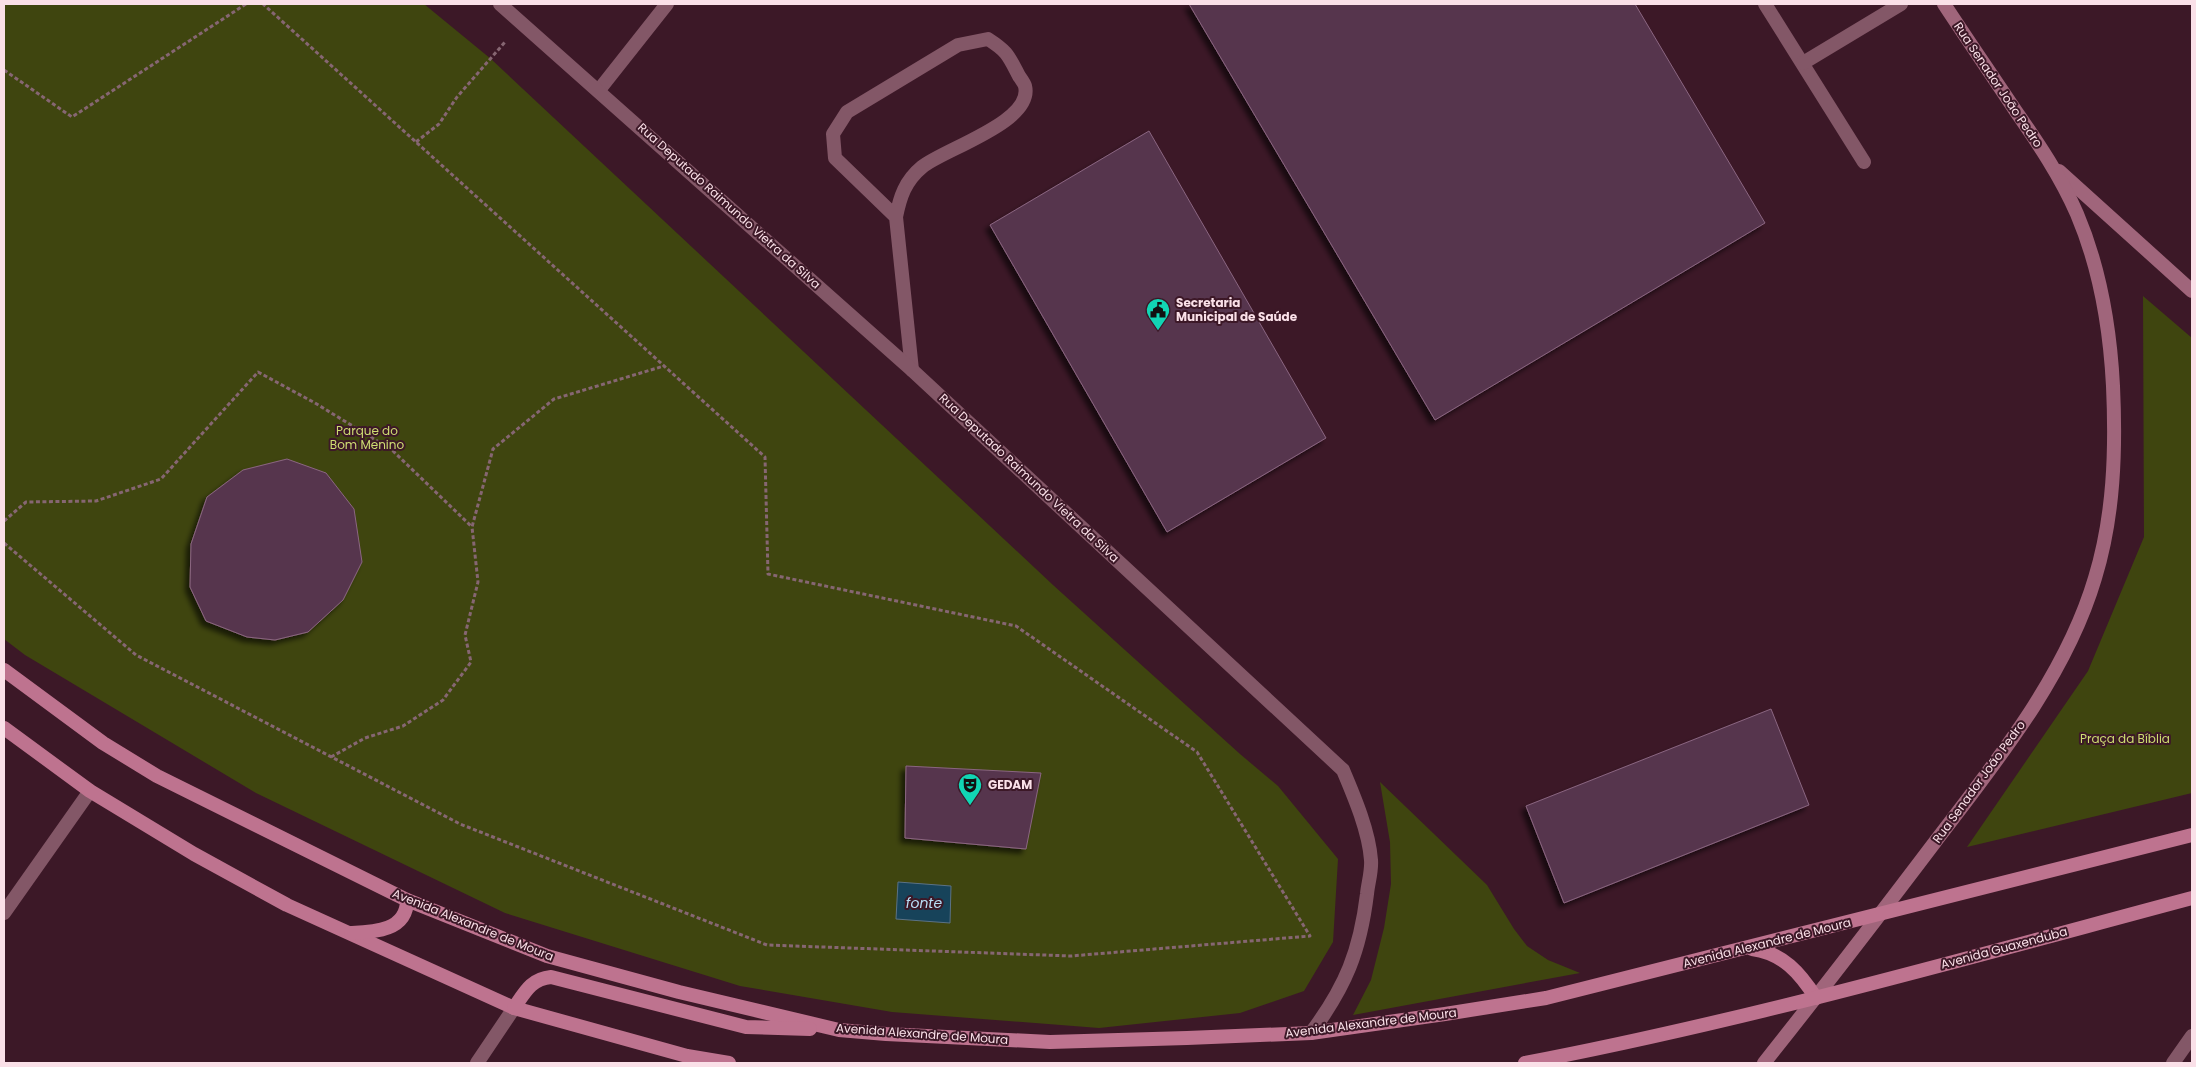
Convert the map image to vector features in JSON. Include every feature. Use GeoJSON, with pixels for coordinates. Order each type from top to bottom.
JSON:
{"type":"FeatureCollection","features":[{"type":"Feature","properties":{"kind":"main road","name":"Rua Senador João Pedro"},"geometry":{"type":"LineString","coordinates":[[1764,1063],[1816,998],[2001,755],[2044,689],[2076,628],[2095,580],[2108,529],[2116,438],[2111,354],[2104,303],[2094,266],[2077,215],[2053,166],[1944,4]]}},
{"type":"Feature","properties":{"kind":"main road","name":"Rua Senador João Pedro"},"geometry":{"type":"LineString","coordinates":[[2053,166],[2192,291]]}},
{"type":"Feature","properties":{"kind":"main road","name":"Avenida Alexandre de Moura"},"geometry":{"type":"LineString","coordinates":[[4,670],[103,743],[157,776],[407,900],[547,956],[678,992],[839,1030],[1050,1042],[1311,1033],[1546,998],[1880,914]]}},
{"type":"Feature","properties":{"kind":"main road"},"geometry":{"type":"LineString","coordinates":[[4,728],[90,792],[194,854],[270,896],[348,933],[514,1008],[687,1056],[729,1063]]}},
{"type":"Feature","properties":{"kind":"main road"},"geometry":{"type":"LineString","coordinates":[[1880,914],[2192,834]]}},
{"type":"Feature","properties":{"kind":"main road","name":"Avenida Guaxenduba"},"geometry":{"type":"LineString","coordinates":[[1816,998],[2192,898]]}},
{"type":"Feature","properties":{"kind":"main road"},"geometry":{"type":"LineString","coordinates":[[348,933],[387,929],[395,924],[406,911],[407,900]]}},
{"type":"Feature","properties":{"kind":"main road"},"geometry":{"type":"LineString","coordinates":[[1525,1063],[1614,1046],[1816,998],[1795,969],[1780,958],[1765,951],[1744,949]]}},
{"type":"Feature","properties":{"kind":"main road"},"geometry":{"type":"LineString","coordinates":[[514,1008],[529,986],[536,980],[551,976],[746,1027],[839,1030]]}},
{"type":"Feature","properties":{"kind":"street","name":"Rua Deputado Raimundo Vietra da Silva"},"geometry":{"type":"LineString","coordinates":[[500,4],[912,370],[1343,770],[1359,807],[1371,860],[1363,928],[1354,958],[1341,987],[1328,1011],[1311,1033]]}},
{"type":"Feature","properties":{"kind":"street"},"geometry":{"type":"LineString","coordinates":[[599,90],[667,4]]}},
{"type":"Feature","properties":{"kind":"street"},"geometry":{"type":"LineString","coordinates":[[1765,4],[1864,162]]}},
{"type":"Feature","properties":{"kind":"street"},"geometry":{"type":"LineString","coordinates":[[1803,63],[1901,4]]}},
{"type":"Feature","properties":{"kind":"street"},"geometry":{"type":"LineString","coordinates":[[896,217],[834,158],[833,134],[847,112],[958,45],[988,39],[1006,52],[1025,87],[1021,105],[1007,121],[923,166],[911,178],[901,193],[896,217],[912,370]]}},
{"type":"Feature","properties":{"kind":"street"},"geometry":{"type":"LineString","coordinates":[[4,913],[90,792]]}},
{"type":"Feature","properties":{"kind":"street"},"geometry":{"type":"LineString","coordinates":[[477,1063],[514,1008]]}},
{"type":"Feature","properties":{"kind":"street"},"geometry":{"type":"LineString","coordinates":[[2173,1063],[2192,1036]]}},
{"type":"Feature","properties":{"kind":"path"},"geometry":{"type":"LineString","coordinates":[[4,70],[72,117],[246,4]]}},
{"type":"Feature","properties":{"kind":"path"},"geometry":{"type":"LineString","coordinates":[[4,543],[136,655],[460,824],[768,945],[1071,956],[1310,936],[1197,752],[1016,626],[768,574],[765,457],[263,4]]}},
{"type":"Feature","properties":{"kind":"path"},"geometry":{"type":"LineString","coordinates":[[416,142],[439,124],[457,97],[521,23]]}},
{"type":"Feature","properties":{"kind":"path"},"geometry":{"type":"LineString","coordinates":[[4,70],[8,74]]}},
{"type":"Feature","properties":{"kind":"path"},"geometry":{"type":"LineString","coordinates":[[331,757],[365,738],[403,726],[442,700],[471,662],[465,635],[478,582],[472,527],[493,448],[554,399],[664,366]]}},
{"type":"Feature","properties":{"kind":"path"},"geometry":{"type":"LineString","coordinates":[[4,521],[26,502],[96,501],[160,479],[258,372],[315,403],[392,450],[472,527]]}},
{"type":"Feature","properties":{"kind":"green space","name":"Parque do Bom Menino"},"geometry":{"type":"Polygon","coordinates":[[[4,4],[424,4],[491,59],[1053,585],[1278,786],[1338,859],[1333,942],[1304,991],[1240,1013],[1099,1028],[892,1012],[740,986],[505,913],[256,793],[25,655],[4,639],[4,4]]]}},
{"type":"Feature","properties":{"kind":"green space","name":"Praça da Bíblia"},"geometry":{"type":"Polygon","coordinates":[[[2143,296],[2192,338],[2192,793],[1967,847],[2088,671],[2144,537],[2143,296]]]}},
{"type":"Feature","properties":{"kind":"green space"},"geometry":{"type":"Polygon","coordinates":[[[1380,782],[1487,885],[1514,929],[1527,946],[1548,960],[1580,973],[1353,1015],[1371,980],[1384,928],[1391,884],[1390,842],[1380,782]]]}},
{"type":"Feature","properties":{"kind":"water","name":"fonte"},"geometry":{"type":"Polygon","coordinates":[[[898,882],[951,886],[950,923],[896,919],[898,882]]]}},
{"type":"Feature","properties":{"kind":"building"},"geometry":{"type":"Polygon","coordinates":[[[1189,4],[1635,4],[1765,223],[1435,420],[1189,4]]]}},
{"type":"Feature","properties":{"kind":"building","name":"Secretaria Municipal de Saúde"},"geometry":{"type":"Polygon","coordinates":[[[1149,131],[1326,438],[1167,532],[990,225],[1149,131]]]}},
{"type":"Feature","properties":{"kind":"building"},"geometry":{"type":"Polygon","coordinates":[[[287,459],[326,473],[354,509],[362,562],[343,600],[308,632],[275,640],[247,637],[206,621],[190,587],[191,544],[207,497],[243,470],[287,459]]]}},
{"type":"Feature","properties":{"kind":"building"},"geometry":{"type":"Polygon","coordinates":[[[1771,709],[1809,805],[1564,903],[1526,806],[1771,709]]]}},
{"type":"Feature","properties":{"kind":"building","name":"GEDAM"},"geometry":{"type":"Polygon","coordinates":[[[906,766],[1041,773],[1026,849],[905,838],[906,766]]]}},
{"type":"Feature","properties":{"kind":"place","name":"Secretaria Municipal de Saúde"},"geometry":{"type":"Point","coordinates":[1158,331]}},
{"type":"Feature","properties":{"kind":"place","name":"GEDAM"},"geometry":{"type":"Point","coordinates":[970,806]}}]}
